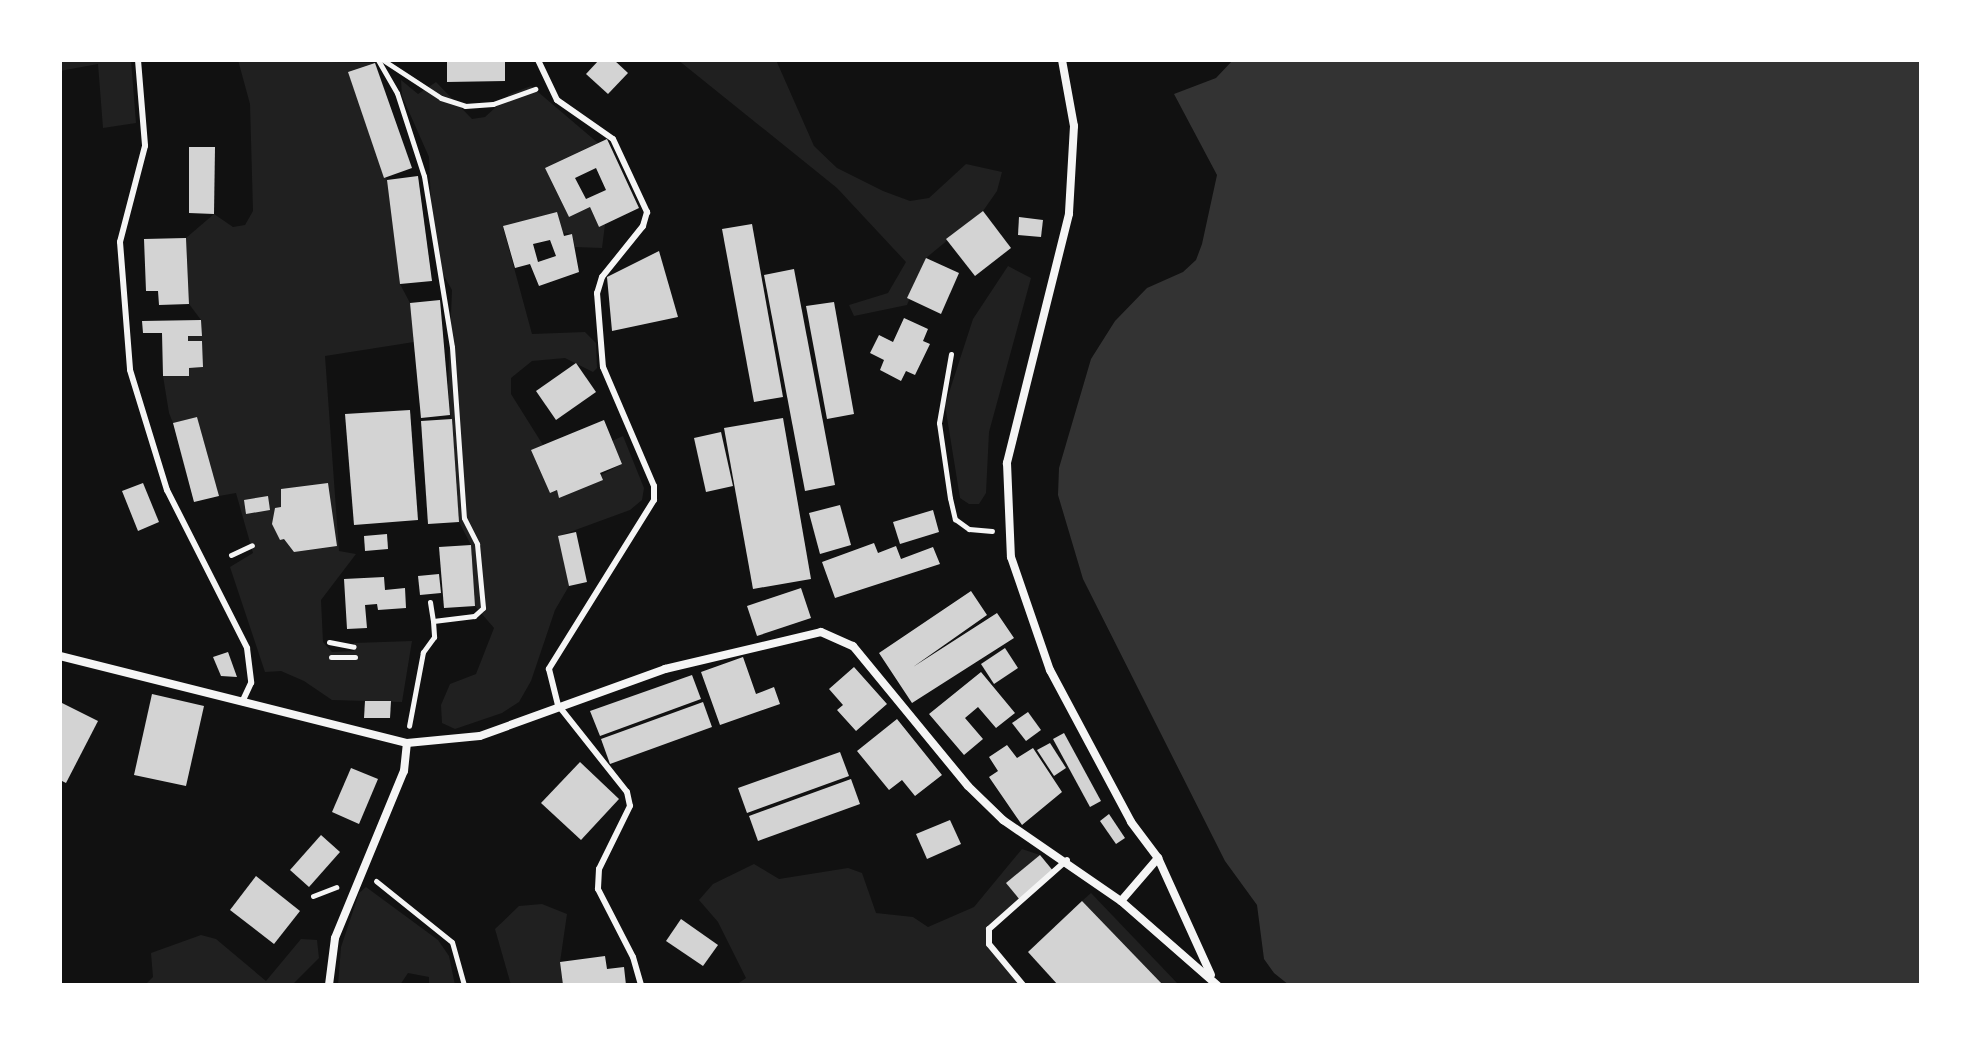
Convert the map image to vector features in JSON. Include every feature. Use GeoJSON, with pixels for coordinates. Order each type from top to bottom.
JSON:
{"type":"FeatureCollection","features":[{"type":"Feature","properties":{"kind":"street"},"geometry":{"type":"LineString","coordinates":[[1062,60],[1074,126],[1069,214],[1007,463],[1009,532],[1028,615],[1050,670],[1131,822],[1158,858],[1215,982]]}},
{"type":"Feature","properties":{"kind":"street"},"geometry":{"type":"LineString","coordinates":[[60,656],[407,743],[480,736],[558,705],[773,640],[821,632],[853,646],[968,786],[1003,820],[1067,860],[1121,901],[1215,982]]}},
{"type":"Feature","properties":{"kind":"street"},"geometry":{"type":"LineString","coordinates":[[329,985],[335,938],[404,771],[407,743]]}},
{"type":"Feature","properties":{"kind":"street"},"geometry":{"type":"LineString","coordinates":[[1121,901],[1158,858]]}},
{"type":"Feature","properties":{"kind":"lane"},"geometry":{"type":"LineString","coordinates":[[138,60],[145,146],[120,242],[130,370],[167,490],[247,648],[251,683],[242,702]]}},
{"type":"Feature","properties":{"kind":"lane"},"geometry":{"type":"LineString","coordinates":[[538,60],[557,100],[613,139],[647,212],[643,226],[602,277],[597,293],[603,367],[654,486],[654,500],[549,669],[558,705],[627,792],[630,806],[606,851],[598,889],[633,957],[641,985]]}},
{"type":"Feature","properties":{"kind":"lane"},"geometry":{"type":"LineString","coordinates":[[1023,985],[989,944],[989,929],[1067,860]]}},
{"type":"Feature","properties":{"kind":"path"},"geometry":{"type":"LineString","coordinates":[[380,60],[441,98],[465,106],[505,100],[547,82]]}},
{"type":"Feature","properties":{"kind":"path"},"geometry":{"type":"LineString","coordinates":[[380,60],[397,93],[424,176],[452,347],[464,518],[477,544],[481,586],[483,608],[474,616],[433,621]]}},
{"type":"Feature","properties":{"kind":"path"},"geometry":{"type":"LineString","coordinates":[[951,354],[939,423],[955,519],[969,529],[1009,532]]}},
{"type":"Feature","properties":{"kind":"path"},"geometry":{"type":"LineString","coordinates":[[231,555],[252,545]]}},
{"type":"Feature","properties":{"kind":"path"},"geometry":{"type":"LineString","coordinates":[[407,743],[433,621],[430,602]]}},
{"type":"Feature","properties":{"kind":"path"},"geometry":{"type":"LineString","coordinates":[[329,642],[354,647]]}},
{"type":"Feature","properties":{"kind":"path"},"geometry":{"type":"LineString","coordinates":[[331,657],[355,657]]}},
{"type":"Feature","properties":{"kind":"path"},"geometry":{"type":"LineString","coordinates":[[368,859],[375,880],[452,942],[464,985]]}},
{"type":"Feature","properties":{"kind":"shaded area"},"geometry":{"type":"Polygon","coordinates":[[[60,60],[131,60],[136,123],[103,128],[98,64],[60,71],[60,60]]]}},
{"type":"Feature","properties":{"kind":"shaded area"},"geometry":{"type":"Polygon","coordinates":[[[238,60],[375,63],[348,72],[387,180],[400,284],[410,303],[414,342],[325,356],[339,551],[356,554],[321,600],[323,642],[332,652],[354,651],[354,643],[412,641],[402,702],[332,700],[304,681],[281,671],[265,672],[230,567],[253,553],[236,493],[219,496],[197,417],[173,423],[169,413],[163,376],[189,376],[189,368],[203,367],[202,341],[188,341],[188,336],[202,336],[201,320],[189,304],[186,238],[214,214],[233,227],[245,225],[253,211],[250,104],[238,60]]]}},
{"type":"Feature","properties":{"kind":"shaded area"},"geometry":{"type":"Polygon","coordinates":[[[678,60],[776,60],[814,146],[837,168],[883,191],[910,201],[929,198],[966,164],[1002,172],[997,191],[983,211],[926,258],[907,305],[854,316],[849,305],[888,293],[906,262],[837,188],[678,60]]]}},
{"type":"Feature","properties":{"kind":"shaded area"},"geometry":{"type":"Polygon","coordinates":[[[1233,60],[1921,60],[1921,985],[1289,985],[1274,973],[1264,959],[1257,905],[1225,861],[1083,579],[1058,495],[1059,468],[1091,359],[1115,321],[1147,288],[1183,272],[1196,260],[1202,244],[1217,175],[1174,94],[1216,78],[1233,60]]]}},
{"type":"Feature","properties":{"kind":"shaded area"},"geometry":{"type":"Polygon","coordinates":[[[401,80],[418,94],[436,82],[472,119],[485,117],[510,94],[531,86],[598,143],[545,168],[569,217],[590,207],[599,227],[605,224],[602,248],[575,247],[572,234],[503,227],[532,334],[585,332],[596,343],[597,368],[593,372],[565,358],[532,361],[511,378],[511,394],[543,445],[532,450],[550,493],[557,490],[559,497],[622,464],[612,441],[623,436],[644,488],[642,500],[630,510],[559,536],[569,586],[555,610],[531,681],[519,702],[502,713],[455,729],[442,723],[441,705],[450,684],[476,674],[494,628],[475,606],[471,545],[459,522],[448,386],[452,290],[440,269],[432,229],[429,157],[402,96],[401,80]]]}},
{"type":"Feature","properties":{"kind":"shaded area"},"geometry":{"type":"Polygon","coordinates":[[[1008,266],[1031,278],[989,432],[986,493],[979,504],[969,504],[960,498],[945,405],[973,319],[1008,266]]]}},
{"type":"Feature","properties":{"kind":"shaded area"},"geometry":{"type":"Polygon","coordinates":[[[1022,849],[1040,855],[1020,900],[989,929],[989,944],[1023,985],[736,985],[746,978],[718,922],[699,900],[713,884],[754,864],[779,879],[848,868],[862,873],[876,913],[913,917],[928,927],[974,907],[1022,849]]]}},
{"type":"Feature","properties":{"kind":"shaded area"},"geometry":{"type":"Polygon","coordinates":[[[366,887],[438,940],[449,956],[455,985],[429,985],[429,977],[408,973],[400,985],[338,985],[341,947],[359,893],[366,887]]]}},
{"type":"Feature","properties":{"kind":"shaded area"},"geometry":{"type":"Polygon","coordinates":[[[1091,893],[1179,985],[1163,985],[1082,901],[1091,893]]]}},
{"type":"Feature","properties":{"kind":"shaded area"},"geometry":{"type":"Polygon","coordinates":[[[542,904],[567,914],[560,962],[563,985],[511,985],[495,929],[519,906],[542,904]]]}},
{"type":"Feature","properties":{"kind":"shaded area"},"geometry":{"type":"Polygon","coordinates":[[[201,935],[216,939],[266,981],[301,939],[317,940],[319,958],[292,985],[145,985],[153,977],[151,953],[201,935]]]}},
{"type":"Feature","properties":{"kind":"building"},"geometry":{"type":"Polygon","coordinates":[[[447,60],[505,60],[505,81],[447,82],[447,60]]]}},
{"type":"Feature","properties":{"kind":"building"},"geometry":{"type":"Polygon","coordinates":[[[599,60],[614,60],[628,73],[608,94],[586,74],[599,60]]]}},
{"type":"Feature","properties":{"kind":"building"},"geometry":{"type":"Polygon","coordinates":[[[375,63],[412,168],[384,178],[348,72],[375,63]]]}},
{"type":"Feature","properties":{"kind":"building"},"geometry":{"type":"Polygon","coordinates":[[[607,139],[639,208],[599,227],[590,207],[569,217],[545,168],[607,139]],[[596,168],[575,178],[586,199],[606,190],[596,168]]]}},
{"type":"Feature","properties":{"kind":"building"},"geometry":{"type":"Polygon","coordinates":[[[189,147],[215,147],[214,214],[189,213],[189,147]]]}},
{"type":"Feature","properties":{"kind":"building"},"geometry":{"type":"Polygon","coordinates":[[[418,176],[432,281],[400,284],[387,180],[418,176]]]}},
{"type":"Feature","properties":{"kind":"building"},"geometry":{"type":"Polygon","coordinates":[[[983,211],[1011,248],[975,276],[946,239],[983,211]]]}},
{"type":"Feature","properties":{"kind":"building"},"geometry":{"type":"Polygon","coordinates":[[[557,212],[564,236],[572,234],[579,272],[539,286],[530,264],[515,268],[503,226],[557,212]],[[550,240],[533,244],[538,262],[556,256],[550,240]]]}},
{"type":"Feature","properties":{"kind":"building"},"geometry":{"type":"Polygon","coordinates":[[[1019,217],[1043,220],[1041,237],[1018,235],[1019,217]]]}},
{"type":"Feature","properties":{"kind":"building"},"geometry":{"type":"Polygon","coordinates":[[[752,224],[783,397],[754,402],[722,229],[752,224]]]}},
{"type":"Feature","properties":{"kind":"building"},"geometry":{"type":"Polygon","coordinates":[[[186,238],[189,304],[159,305],[158,291],[146,291],[144,239],[186,238]]]}},
{"type":"Feature","properties":{"kind":"building"},"geometry":{"type":"Polygon","coordinates":[[[659,251],[678,317],[612,331],[607,277],[659,251]]]}},
{"type":"Feature","properties":{"kind":"building"},"geometry":{"type":"Polygon","coordinates":[[[926,258],[959,273],[941,314],[907,298],[926,258]]]}},
{"type":"Feature","properties":{"kind":"building"},"geometry":{"type":"Polygon","coordinates":[[[794,269],[835,485],[805,491],[764,275],[794,269]]]}},
{"type":"Feature","properties":{"kind":"building"},"geometry":{"type":"Polygon","coordinates":[[[440,300],[450,415],[421,418],[410,303],[440,300]]]}},
{"type":"Feature","properties":{"kind":"building"},"geometry":{"type":"Polygon","coordinates":[[[834,302],[854,414],[827,419],[806,306],[834,302]]]}},
{"type":"Feature","properties":{"kind":"building"},"geometry":{"type":"Polygon","coordinates":[[[904,318],[928,329],[923,341],[930,344],[915,375],[906,371],[901,381],[880,370],[884,360],[870,353],[879,335],[893,342],[904,318]]]}},
{"type":"Feature","properties":{"kind":"building"},"geometry":{"type":"Polygon","coordinates":[[[201,320],[202,336],[188,336],[188,341],[202,341],[203,367],[189,368],[189,376],[163,376],[162,333],[143,333],[142,321],[201,320]]]}},
{"type":"Feature","properties":{"kind":"building"},"geometry":{"type":"Polygon","coordinates":[[[576,363],[596,392],[556,420],[536,391],[576,363]]]}},
{"type":"Feature","properties":{"kind":"building"},"geometry":{"type":"Polygon","coordinates":[[[410,410],[418,520],[354,525],[345,414],[410,410]]]}},
{"type":"Feature","properties":{"kind":"building"},"geometry":{"type":"Polygon","coordinates":[[[197,417],[219,496],[194,502],[173,423],[197,417]]]}},
{"type":"Feature","properties":{"kind":"building"},"geometry":{"type":"Polygon","coordinates":[[[783,418],[811,579],[753,589],[724,428],[783,418]]]}},
{"type":"Feature","properties":{"kind":"building"},"geometry":{"type":"Polygon","coordinates":[[[452,419],[459,522],[428,524],[421,421],[452,419]]]}},
{"type":"Feature","properties":{"kind":"building"},"geometry":{"type":"Polygon","coordinates":[[[604,420],[622,464],[600,473],[603,480],[559,498],[557,490],[550,493],[531,450],[604,420]]]}},
{"type":"Feature","properties":{"kind":"building"},"geometry":{"type":"Polygon","coordinates":[[[721,432],[733,486],[706,492],[694,438],[721,432]]]}},
{"type":"Feature","properties":{"kind":"building"},"geometry":{"type":"Polygon","coordinates":[[[143,483],[159,522],[138,531],[122,491],[143,483]]]}},
{"type":"Feature","properties":{"kind":"building"},"geometry":{"type":"Polygon","coordinates":[[[328,483],[337,546],[294,552],[284,539],[280,540],[272,524],[275,508],[281,507],[281,489],[328,483]]]}},
{"type":"Feature","properties":{"kind":"building"},"geometry":{"type":"Polygon","coordinates":[[[268,496],[270,510],[246,514],[244,500],[268,496]]]}},
{"type":"Feature","properties":{"kind":"building"},"geometry":{"type":"Polygon","coordinates":[[[840,505],[851,545],[820,554],[809,513],[840,505]]]}},
{"type":"Feature","properties":{"kind":"building"},"geometry":{"type":"Polygon","coordinates":[[[933,510],[939,532],[900,544],[893,522],[933,510]]]}},
{"type":"Feature","properties":{"kind":"building"},"geometry":{"type":"Polygon","coordinates":[[[576,532],[587,582],[569,586],[558,536],[576,532]]]}},
{"type":"Feature","properties":{"kind":"building"},"geometry":{"type":"Polygon","coordinates":[[[387,534],[388,549],[365,551],[364,536],[387,534]]]}},
{"type":"Feature","properties":{"kind":"building"},"geometry":{"type":"Polygon","coordinates":[[[874,543],[878,553],[896,546],[901,559],[933,547],[940,564],[835,598],[822,562],[874,543]]]}},
{"type":"Feature","properties":{"kind":"building"},"geometry":{"type":"Polygon","coordinates":[[[471,545],[475,606],[444,608],[439,547],[471,545]]]}},
{"type":"Feature","properties":{"kind":"building"},"geometry":{"type":"Polygon","coordinates":[[[439,574],[441,593],[420,595],[418,576],[439,574]]]}},
{"type":"Feature","properties":{"kind":"building"},"geometry":{"type":"Polygon","coordinates":[[[384,577],[385,590],[405,588],[406,608],[378,610],[377,604],[365,605],[367,628],[347,629],[344,579],[384,577]]]}},
{"type":"Feature","properties":{"kind":"building"},"geometry":{"type":"Polygon","coordinates":[[[801,588],[811,618],[757,636],[747,606],[801,588]]]}},
{"type":"Feature","properties":{"kind":"building"},"geometry":{"type":"Polygon","coordinates":[[[971,591],[987,615],[913,667],[997,613],[1014,638],[912,703],[879,653],[971,591]]]}},
{"type":"Feature","properties":{"kind":"building"},"geometry":{"type":"Polygon","coordinates":[[[1005,648],[1018,668],[994,684],[981,664],[1005,648]]]}},
{"type":"Feature","properties":{"kind":"building"},"geometry":{"type":"Polygon","coordinates":[[[228,652],[237,677],[221,676],[213,657],[228,652]]]}},
{"type":"Feature","properties":{"kind":"building"},"geometry":{"type":"Polygon","coordinates":[[[743,657],[756,694],[774,687],[780,704],[720,725],[701,672],[743,657]]]}},
{"type":"Feature","properties":{"kind":"building"},"geometry":{"type":"Polygon","coordinates":[[[854,667],[887,704],[856,731],[837,710],[843,705],[829,689],[854,667]]]}},
{"type":"Feature","properties":{"kind":"building"},"geometry":{"type":"Polygon","coordinates":[[[981,672],[1015,713],[996,728],[978,707],[965,718],[983,739],[964,755],[929,714],[981,672]]]}},
{"type":"Feature","properties":{"kind":"building"},"geometry":{"type":"Polygon","coordinates":[[[692,675],[701,699],[600,736],[590,711],[692,675]]]}},
{"type":"Feature","properties":{"kind":"building"},"geometry":{"type":"Polygon","coordinates":[[[152,694],[204,706],[186,786],[134,775],[152,694]]]}},
{"type":"Feature","properties":{"kind":"building"},"geometry":{"type":"Polygon","coordinates":[[[365,701],[391,701],[390,718],[364,718],[365,701]]]}},
{"type":"Feature","properties":{"kind":"building"},"geometry":{"type":"Polygon","coordinates":[[[60,702],[98,721],[66,783],[60,780],[60,702]]]}},
{"type":"Feature","properties":{"kind":"building"},"geometry":{"type":"Polygon","coordinates":[[[703,702],[712,727],[610,764],[601,739],[703,702]]]}},
{"type":"Feature","properties":{"kind":"building"},"geometry":{"type":"Polygon","coordinates":[[[1028,712],[1041,730],[1026,741],[1012,723],[1028,712]]]}},
{"type":"Feature","properties":{"kind":"building"},"geometry":{"type":"Polygon","coordinates":[[[897,719],[942,775],[915,796],[902,780],[889,790],[857,751],[897,719]]]}},
{"type":"Feature","properties":{"kind":"building"},"geometry":{"type":"Polygon","coordinates":[[[1064,733],[1101,801],[1090,807],[1053,739],[1064,733]]]}},
{"type":"Feature","properties":{"kind":"building"},"geometry":{"type":"Polygon","coordinates":[[[1050,743],[1066,768],[1054,776],[1037,750],[1050,743]]]}},
{"type":"Feature","properties":{"kind":"building"},"geometry":{"type":"Polygon","coordinates":[[[1007,745],[1017,758],[1033,748],[1062,792],[1022,825],[989,777],[998,771],[989,757],[1007,745]]]}},
{"type":"Feature","properties":{"kind":"building"},"geometry":{"type":"Polygon","coordinates":[[[840,752],[849,776],[747,813],[738,788],[840,752]]]}},
{"type":"Feature","properties":{"kind":"building"},"geometry":{"type":"Polygon","coordinates":[[[580,762],[619,799],[581,840],[541,803],[580,762]]]}},
{"type":"Feature","properties":{"kind":"building"},"geometry":{"type":"Polygon","coordinates":[[[351,768],[378,779],[359,824],[332,812],[351,768]]]}},
{"type":"Feature","properties":{"kind":"building"},"geometry":{"type":"Polygon","coordinates":[[[851,779],[860,804],[758,841],[749,816],[851,779]]]}},
{"type":"Feature","properties":{"kind":"building"},"geometry":{"type":"Polygon","coordinates":[[[1109,814],[1125,838],[1116,844],[1100,821],[1109,814]]]}},
{"type":"Feature","properties":{"kind":"building"},"geometry":{"type":"Polygon","coordinates":[[[950,820],[961,844],[927,859],[916,834],[950,820]]]}},
{"type":"Feature","properties":{"kind":"building"},"geometry":{"type":"Polygon","coordinates":[[[321,835],[340,852],[309,887],[290,870],[321,835]]]}},
{"type":"Feature","properties":{"kind":"building"},"geometry":{"type":"Polygon","coordinates":[[[1040,855],[1054,872],[1020,900],[1006,883],[1040,855]]]}},
{"type":"Feature","properties":{"kind":"building"},"geometry":{"type":"Polygon","coordinates":[[[256,876],[300,911],[274,944],[230,910],[256,876]]]}},
{"type":"Feature","properties":{"kind":"building"},"geometry":{"type":"Polygon","coordinates":[[[1082,901],[1163,985],[1058,985],[1028,952],[1082,901]]]}},
{"type":"Feature","properties":{"kind":"building"},"geometry":{"type":"Polygon","coordinates":[[[681,919],[718,945],[703,966],[666,941],[681,919]]]}},
{"type":"Feature","properties":{"kind":"building"},"geometry":{"type":"Polygon","coordinates":[[[605,956],[607,969],[624,967],[626,985],[563,985],[560,962],[605,956]]]}}]}
